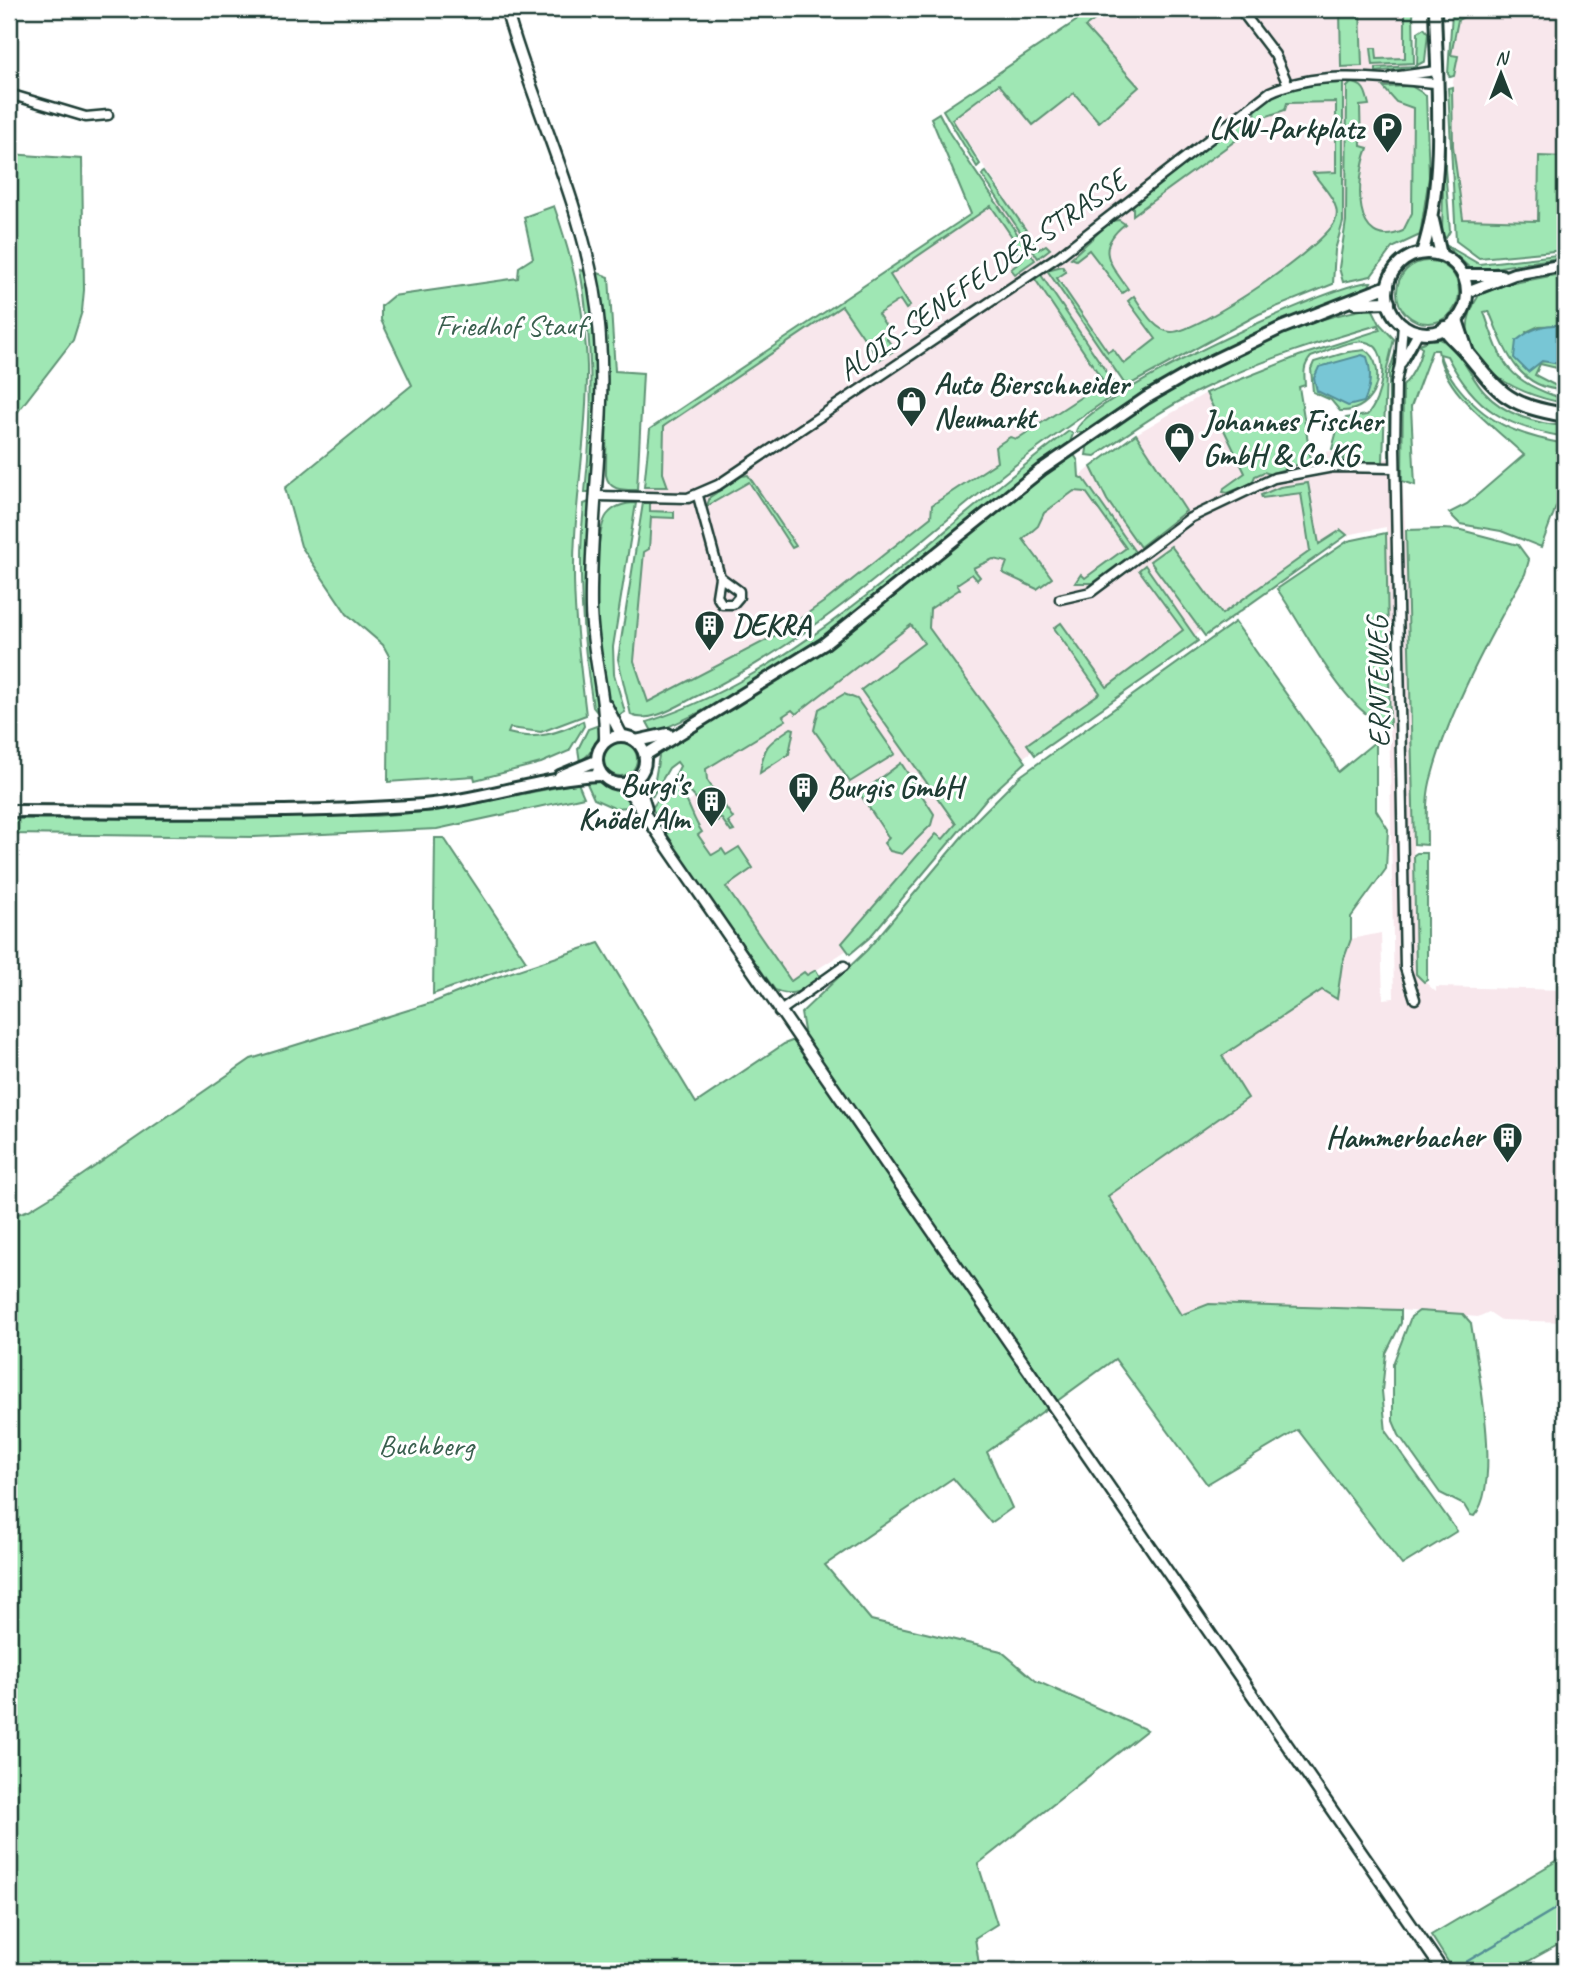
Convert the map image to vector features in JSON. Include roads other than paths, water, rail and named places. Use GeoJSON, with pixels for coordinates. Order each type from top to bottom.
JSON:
{"type":"FeatureCollection","features":[{"type":"Feature","properties":{"kind":"main road"},"geometry":{"type":"LineString","coordinates":[[1422,253],[1432,218],[1435,9]]}},
{"type":"Feature","properties":{"kind":"main road"},"geometry":{"type":"LineString","coordinates":[[1432,218],[1441,255]]}},
{"type":"Feature","properties":{"kind":"main road"},"geometry":{"type":"LineString","coordinates":[[1422,253],[1441,255],[1453,262],[1463,275],[1467,292],[1464,308],[1450,324],[1419,331],[1403,324],[1389,302],[1388,286],[1399,265],[1422,253]]}},
{"type":"Feature","properties":{"kind":"main road"},"geometry":{"type":"LineString","coordinates":[[1463,275],[1514,274],[1565,265]]}},
{"type":"Feature","properties":{"kind":"main road"},"geometry":{"type":"LineString","coordinates":[[1467,292],[1514,274]]}},
{"type":"Feature","properties":{"kind":"main road"},"geometry":{"type":"LineString","coordinates":[[645,755],[681,730],[758,688],[824,644],[1041,470],[1146,398],[1234,350],[1388,286]]}},
{"type":"Feature","properties":{"kind":"main road"},"geometry":{"type":"LineString","coordinates":[[1345,304],[1389,302]]}},
{"type":"Feature","properties":{"kind":"main road"},"geometry":{"type":"LineString","coordinates":[[1450,324],[1485,378],[1507,397],[1530,407],[1561,414]]}},
{"type":"Feature","properties":{"kind":"main road"},"geometry":{"type":"LineString","coordinates":[[636,741],[645,755],[644,766],[636,779],[624,784],[612,783],[601,775],[596,761],[598,750],[606,741],[622,736],[636,741],[681,730]]}},
{"type":"Feature","properties":{"kind":"main road"},"geometry":{"type":"LineString","coordinates":[[545,783],[596,761]]}},
{"type":"Feature","properties":{"kind":"main road"},"geometry":{"type":"LineString","coordinates":[[9,811],[264,811],[392,807],[467,799],[601,775]]}},
{"type":"Feature","properties":{"kind":"street"},"geometry":{"type":"LineString","coordinates":[[506,9],[570,196],[593,282],[602,379],[591,610],[604,701],[606,741]]}},
{"type":"Feature","properties":{"kind":"street"},"geometry":{"type":"LineString","coordinates":[[1240,9],[1275,55],[1288,85]]}},
{"type":"Feature","properties":{"kind":"street","name":"ALOIS-SENEFELDER-STRASSE"},"geometry":{"type":"LineString","coordinates":[[1385,78],[1436,71]]}},
{"type":"Feature","properties":{"kind":"street","name":"ALOIS-SENEFELDER-STRASSE"},"geometry":{"type":"LineString","coordinates":[[597,496],[681,499],[698,496],[747,467],[1060,255],[1249,106],[1288,85],[1325,79],[1385,78],[1436,83]]}},
{"type":"Feature","properties":{"kind":"street"},"geometry":{"type":"LineString","coordinates":[[9,94],[86,117],[108,115]]}},
{"type":"Feature","properties":{"kind":"street","name":"ERNTEWEG"},"geometry":{"type":"LineString","coordinates":[[1403,324],[1401,364],[1396,383],[1395,468],[1405,968],[1415,999]]}},
{"type":"Feature","properties":{"kind":"street","name":"ERNTEWEG"},"geometry":{"type":"LineString","coordinates":[[1401,364],[1419,331]]}},
{"type":"Feature","properties":{"kind":"street"},"geometry":{"type":"LineString","coordinates":[[1060,599],[1091,592],[1190,517],[1274,478],[1333,467],[1395,468]]}},
{"type":"Feature","properties":{"kind":"street"},"geometry":{"type":"LineString","coordinates":[[698,496],[720,577]]}},
{"type":"Feature","properties":{"kind":"street"},"geometry":{"type":"LineString","coordinates":[[604,701],[622,736]]}},
{"type":"Feature","properties":{"kind":"street"},"geometry":{"type":"LineString","coordinates":[[636,779],[652,826]]}},
{"type":"Feature","properties":{"kind":"street"},"geometry":{"type":"LineString","coordinates":[[624,784],[1443,1971]]}},
{"type":"Feature","properties":{"kind":"street"},"geometry":{"type":"LineString","coordinates":[[779,1012],[844,966]]}},
{"type":"Feature","properties":{"kind":"water"},"geometry":{"type":"Polygon","coordinates":[[[1565,325],[1565,365],[1542,361],[1528,372],[1514,358],[1516,341],[1527,333],[1545,326],[1565,325]]]}},
{"type":"Feature","properties":{"kind":"water"},"geometry":{"type":"Polygon","coordinates":[[[1362,355],[1367,357],[1370,369],[1364,402],[1348,406],[1317,391],[1314,378],[1319,367],[1362,355]]]}},
{"type":"Feature","properties":{"kind":"waterway"},"geometry":{"type":"LineString","coordinates":[[1466,1962],[1565,1903]]}},
{"type":"Feature","properties":{"kind":"place","name":"LKW-Parkplatz"},"geometry":{"type":"Point","coordinates":[1387,155]}},
{"type":"Feature","properties":{"kind":"place","name":"Auto Bierschneider Neumarkt"},"geometry":{"type":"Point","coordinates":[911,428]}},
{"type":"Feature","properties":{"kind":"place","name":"Johannes Fischer GmbH & Co.KG"},"geometry":{"type":"Point","coordinates":[1180,465]}},
{"type":"Feature","properties":{"kind":"place","name":"DEKRA"},"geometry":{"type":"Point","coordinates":[709,652]}},
{"type":"Feature","properties":{"kind":"place","name":"Burgis GmbH"},"geometry":{"type":"Point","coordinates":[804,814]}},
{"type":"Feature","properties":{"kind":"place","name":"Burgi's Knödel Alm"},"geometry":{"type":"Point","coordinates":[712,829]}},
{"type":"Feature","properties":{"kind":"place","name":"Hammerbacher"},"geometry":{"type":"Point","coordinates":[1507,1164]}},
{"type":"Feature","properties":{"kind":"park label","name":"Friedhof Stauf"},"geometry":{"type":"Point","coordinates":[510,325]}},
{"type":"Feature","properties":{"kind":"park label","name":"Buchberg"},"geometry":{"type":"Point","coordinates":[426,1445]}}]}
